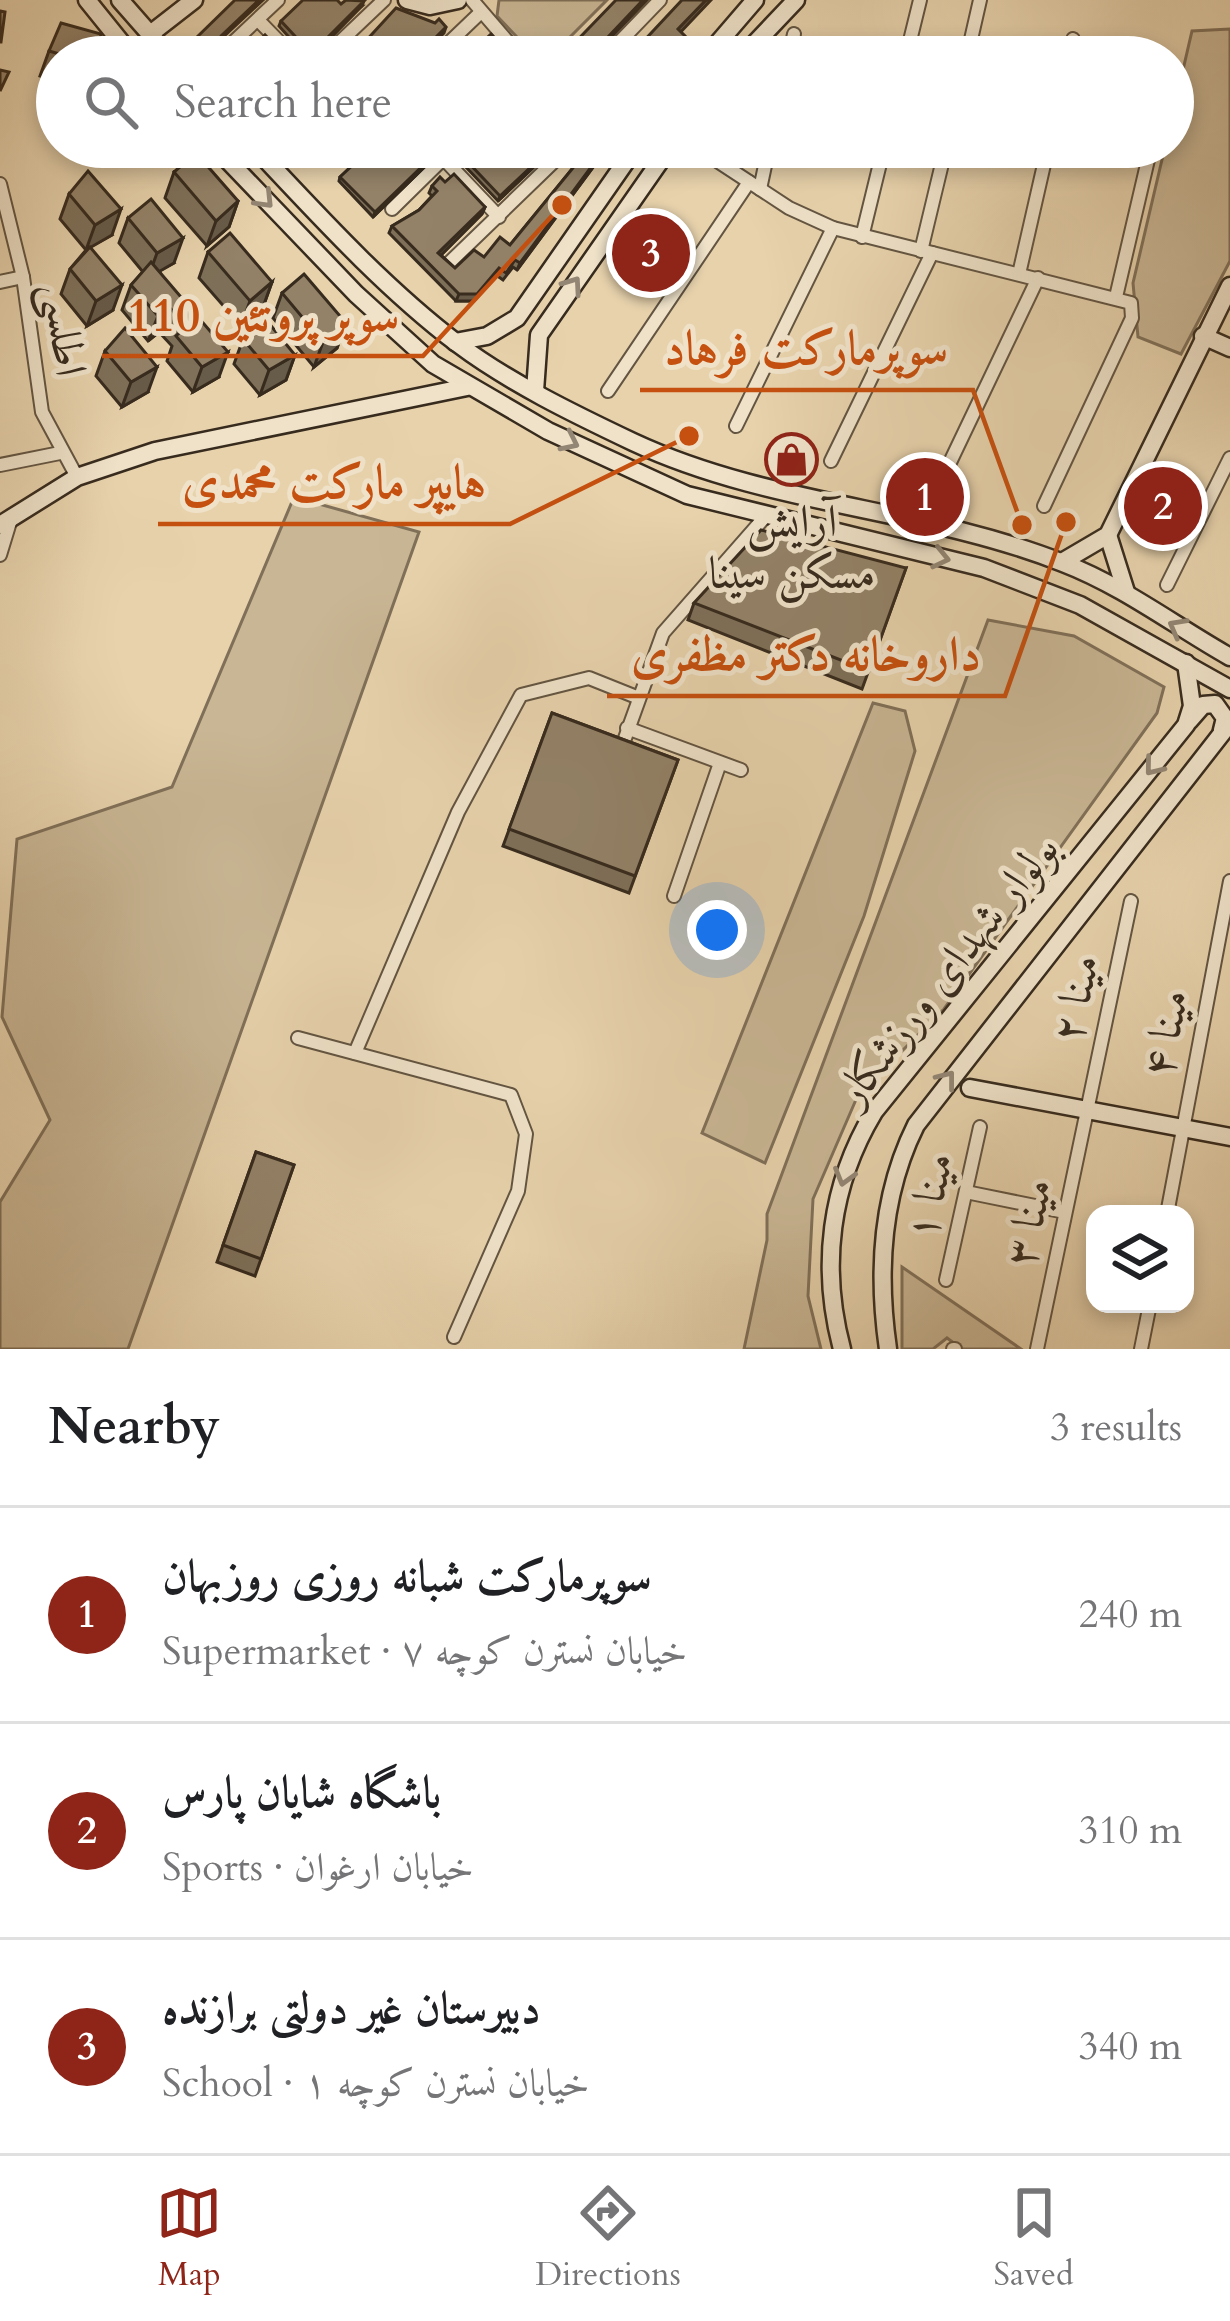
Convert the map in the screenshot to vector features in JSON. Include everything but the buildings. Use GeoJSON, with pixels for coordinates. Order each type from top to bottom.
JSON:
{"type":"FeatureCollection","features":[{"type":"Feature","properties":{"kind":"main road"},"geometry":{"type":"LineString","coordinates":[[88,0],[116,36]]}},
{"type":"Feature","properties":{"kind":"main road"},"geometry":{"type":"LineString","coordinates":[[120,0],[149,35],[194,0]]}},
{"type":"Feature","properties":{"kind":"main road"},"geometry":{"type":"LineString","coordinates":[[406,0],[430,6],[458,0]]}},
{"type":"Feature","properties":{"kind":"main road"},"geometry":{"type":"LineString","coordinates":[[724,36],[755,0]]}},
{"type":"Feature","properties":{"kind":"main road"},"geometry":{"type":"LineString","coordinates":[[762,36],[796,0]]}},
{"type":"Feature","properties":{"kind":"main road"},"geometry":{"type":"LineString","coordinates":[[234,168],[421,355],[467,387],[625,469],[687,495],[764,518],[984,568],[1080,605],[1230,689]]}},
{"type":"Feature","properties":{"kind":"main road"},"geometry":{"type":"LineString","coordinates":[[274,168],[334,232],[455,342],[635,443],[764,490],[1062,562],[1126,592],[1230,657]]}},
{"type":"Feature","properties":{"kind":"main road"},"geometry":{"type":"LineString","coordinates":[[455,342],[487,336],[517,318],[621,168]]}},
{"type":"Feature","properties":{"kind":"main road"},"geometry":{"type":"LineString","coordinates":[[535,391],[538,334],[655,168]]}},
{"type":"Feature","properties":{"kind":"main road"},"geometry":{"type":"LineString","coordinates":[[315,253],[334,232]]}},
{"type":"Feature","properties":{"kind":"main road"},"geometry":{"type":"LineString","coordinates":[[1062,562],[1108,536],[1230,286]]}},
{"type":"Feature","properties":{"kind":"main road"},"geometry":{"type":"LineString","coordinates":[[517,318],[522,333],[538,334]]}},
{"type":"Feature","properties":{"kind":"main road"},"geometry":{"type":"LineString","coordinates":[[1203,336],[1230,348]]}},
{"type":"Feature","properties":{"kind":"main road"},"geometry":{"type":"LineString","coordinates":[[6,521],[77,477],[155,451],[467,387]]}},
{"type":"Feature","properties":{"kind":"main road"},"geometry":{"type":"LineString","coordinates":[[1108,536],[1126,592]]}},
{"type":"Feature","properties":{"kind":"main road"},"geometry":{"type":"LineString","coordinates":[[1186,663],[1192,706],[1186,725]]}},
{"type":"Feature","properties":{"kind":"main road"},"geometry":{"type":"LineString","coordinates":[[1186,725],[1203,704],[1216,704],[1226,726]]}},
{"type":"Feature","properties":{"kind":"main road","name":"بولوار شهدای ورزشکار"},"geometry":{"type":"LineString","coordinates":[[842,1349],[829,1250],[853,1148],[874,1112],[1186,725]]}},
{"type":"Feature","properties":{"kind":"main road","name":"بولوار شهدای ورزشکار"},"geometry":{"type":"LineString","coordinates":[[888,1349],[884,1239],[892,1186],[916,1125],[1226,726]]}},
{"type":"Feature","properties":{"kind":"main road"},"geometry":{"type":"LineString","coordinates":[[970,1088],[1230,1137]]}},
{"type":"Feature","properties":{"kind":"street"},"geometry":{"type":"LineString","coordinates":[[240,36],[278,0]]}},
{"type":"Feature","properties":{"kind":"street"},"geometry":{"type":"LineString","coordinates":[[346,36],[384,0]]}},
{"type":"Feature","properties":{"kind":"street"},"geometry":{"type":"LineString","coordinates":[[625,36],[660,0]]}},
{"type":"Feature","properties":{"kind":"street"},"geometry":{"type":"LineString","coordinates":[[911,36],[920,0]]}},
{"type":"Feature","properties":{"kind":"street"},"geometry":{"type":"LineString","coordinates":[[972,36],[980,0]]}},
{"type":"Feature","properties":{"kind":"street"},"geometry":{"type":"LineString","coordinates":[[451,36],[476,6],[502,36]]}},
{"type":"Feature","properties":{"kind":"street"},"geometry":{"type":"LineString","coordinates":[[258,20],[274,36]]}},
{"type":"Feature","properties":{"kind":"street"},"geometry":{"type":"LineString","coordinates":[[392,209],[433,168]]}},
{"type":"Feature","properties":{"kind":"street"},"geometry":{"type":"LineString","coordinates":[[452,168],[499,218]]}},
{"type":"Feature","properties":{"kind":"street"},"geometry":{"type":"LineString","coordinates":[[449,262],[548,168]]}},
{"type":"Feature","properties":{"kind":"street"},"geometry":{"type":"LineString","coordinates":[[728,168],[833,228],[1131,303],[1132,318],[1044,506]]}},
{"type":"Feature","properties":{"kind":"street"},"geometry":{"type":"LineString","coordinates":[[608,391],[754,185],[761,168]]}},
{"type":"Feature","properties":{"kind":"street"},"geometry":{"type":"LineString","coordinates":[[862,237],[879,168]]}},
{"type":"Feature","properties":{"kind":"street"},"geometry":{"type":"LineString","coordinates":[[831,461],[926,252],[942,168]]}},
{"type":"Feature","properties":{"kind":"street"},"geometry":{"type":"LineString","coordinates":[[1019,274],[1043,168]]}},
{"type":"Feature","properties":{"kind":"street"},"geometry":{"type":"LineString","coordinates":[[1116,297],[1146,168]]}},
{"type":"Feature","properties":{"kind":"street","name":"اطلسی"},"geometry":{"type":"LineString","coordinates":[[0,184],[23,277],[42,412],[77,477]]}},
{"type":"Feature","properties":{"kind":"street"},"geometry":{"type":"LineString","coordinates":[[736,426],[833,228]]}},
{"type":"Feature","properties":{"kind":"street"},"geometry":{"type":"LineString","coordinates":[[0,282],[23,277]]}},
{"type":"Feature","properties":{"kind":"street"},"geometry":{"type":"LineString","coordinates":[[943,477],[1038,278]]}},
{"type":"Feature","properties":{"kind":"street"},"geometry":{"type":"LineString","coordinates":[[0,465],[60,453]]}},
{"type":"Feature","properties":{"kind":"street"},"geometry":{"type":"LineString","coordinates":[[1167,585],[1230,458]]}},
{"type":"Feature","properties":{"kind":"street"},"geometry":{"type":"LineString","coordinates":[[741,770],[626,734],[662,634],[764,518]]}},
{"type":"Feature","properties":{"kind":"street"},"geometry":{"type":"LineString","coordinates":[[0,555],[6,521]]}},
{"type":"Feature","properties":{"kind":"street"},"geometry":{"type":"LineString","coordinates":[[356,1053],[458,812],[521,694],[590,678],[638,698]]}},
{"type":"Feature","properties":{"kind":"street"},"geometry":{"type":"LineString","coordinates":[[674,896],[720,763]]}},
{"type":"Feature","properties":{"kind":"street","name":"مینا ۴"},"geometry":{"type":"LineString","coordinates":[[1169,1205],[1225,930],[1230,881]]}},
{"type":"Feature","properties":{"kind":"street","name":"مینا ۲"},"geometry":{"type":"LineString","coordinates":[[1087,1110],[1131,901]]}},
{"type":"Feature","properties":{"kind":"street"},"geometry":{"type":"LineString","coordinates":[[298,1038],[511,1095],[526,1134],[518,1191],[454,1337]]}},
{"type":"Feature","properties":{"kind":"street","name":"مینا ۳"},"geometry":{"type":"LineString","coordinates":[[1037,1349],[1087,1110]]}},
{"type":"Feature","properties":{"kind":"street","name":"مینا ۱"},"geometry":{"type":"LineString","coordinates":[[946,1280],[980,1127]]}},
{"type":"Feature","properties":{"kind":"street"},"geometry":{"type":"LineString","coordinates":[[966,1192],[1066,1212]]}},
{"type":"Feature","properties":{"kind":"street"},"geometry":{"type":"LineString","coordinates":[[1141,1349],[1148,1313]]}},
{"type":"Feature","properties":{"kind":"shaded area"},"geometry":{"type":"Polygon","coordinates":[[[499,0],[607,0],[571,36],[516,36],[497,16],[499,0]]]}},
{"type":"Feature","properties":{"kind":"shaded area"},"geometry":{"type":"Polygon","coordinates":[[[1230,29],[1230,261],[1181,354],[1138,337],[1133,283],[1160,168],[1194,168],[1192,31],[1230,29]]]}},
{"type":"Feature","properties":{"kind":"shaded area"},"geometry":{"type":"Polygon","coordinates":[[[294,497],[419,532],[128,1349],[0,1349],[0,1202],[50,1120],[2,1017],[17,839],[172,787],[294,497]]]}},
{"type":"Feature","properties":{"kind":"shaded area"},"geometry":{"type":"Polygon","coordinates":[[[988,620],[1074,636],[1164,687],[1157,713],[944,1009],[858,1095],[813,1199],[808,1296],[821,1349],[744,1349],[767,1240],[767,1214],[988,620]]]}},
{"type":"Feature","properties":{"kind":"shaded area"},"geometry":{"type":"Polygon","coordinates":[[[873,703],[905,711],[915,751],[864,916],[765,1163],[702,1133],[873,703]]]}},
{"type":"Feature","properties":{"kind":"shaded area"},"geometry":{"type":"Polygon","coordinates":[[[902,1267],[1021,1349],[962,1349],[947,1338],[933,1349],[902,1349],[902,1267]]]}},
{"type":"Feature","properties":{"kind":"place","name":"سوپر پروتئین 110"},"geometry":{"type":"Point","coordinates":[562,205]}},
{"type":"Feature","properties":{"kind":"place","name":"دبیرستان غیر دولتی برازنده"},"geometry":{"type":"Point","coordinates":[651,253]}},
{"type":"Feature","properties":{"kind":"place","name":"هایپر مارکت محمدی"},"geometry":{"type":"Point","coordinates":[689,436]}},
{"type":"Feature","properties":{"kind":"place","name":"آرایش مسکن سینا"},"geometry":{"type":"Point","coordinates":[792,459]}},
{"type":"Feature","properties":{"kind":"place","name":"سوپرمارکت شبانه روزی روزبهان"},"geometry":{"type":"Point","coordinates":[925,497]}},
{"type":"Feature","properties":{"kind":"place","name":"باشگاه شایان پارس"},"geometry":{"type":"Point","coordinates":[1163,506]}},
{"type":"Feature","properties":{"kind":"place","name":"داروخانه دکتر مظفری"},"geometry":{"type":"Point","coordinates":[1066,522]}},
{"type":"Feature","properties":{"kind":"place","name":"سوپرمارکت فرهاد"},"geometry":{"type":"Point","coordinates":[1022,525]}}]}
